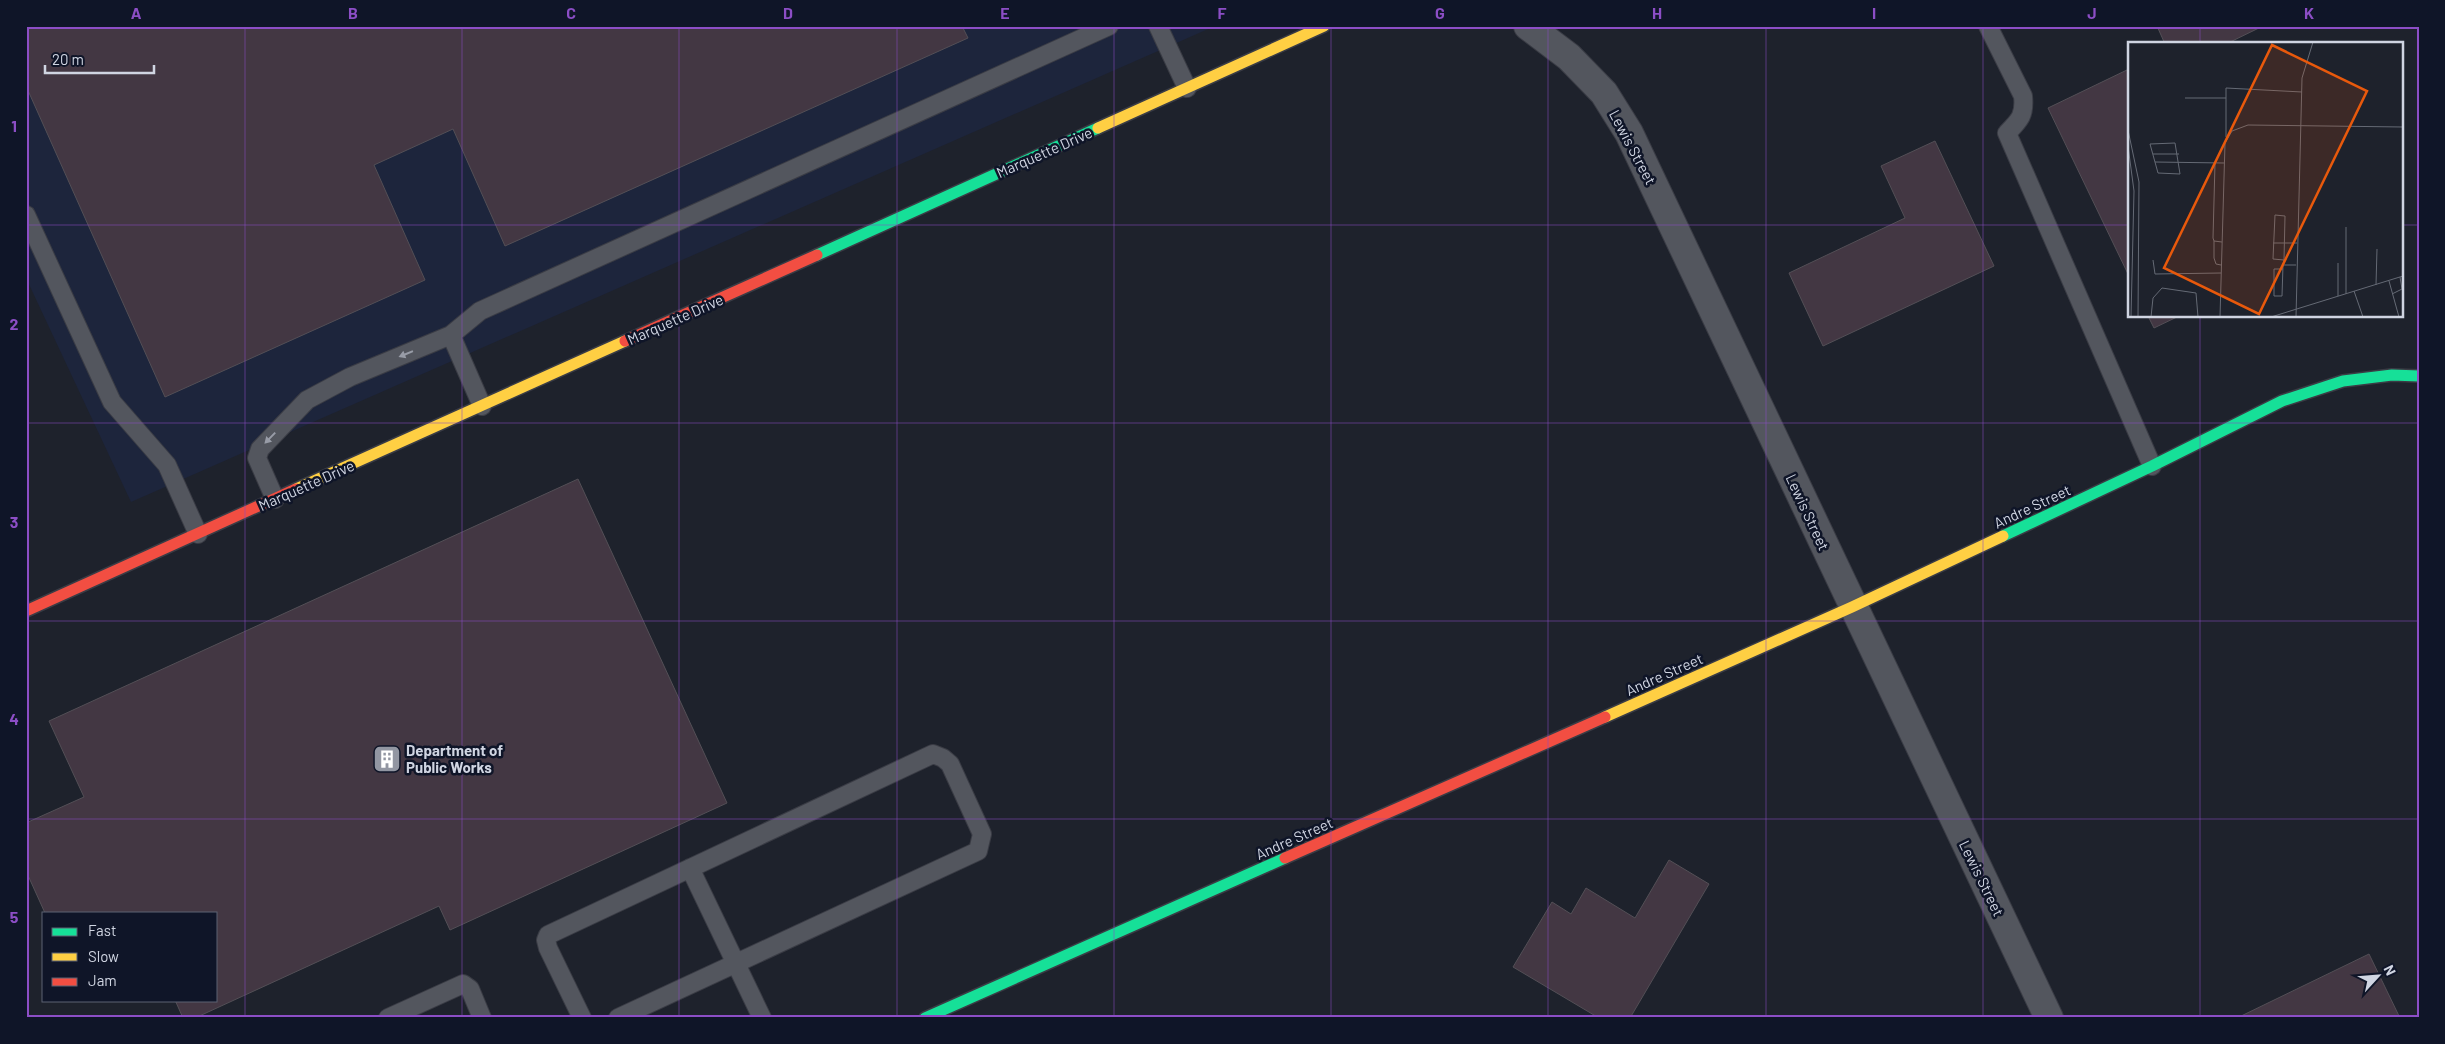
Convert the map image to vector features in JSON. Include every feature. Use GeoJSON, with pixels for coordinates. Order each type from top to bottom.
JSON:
{"type":"FeatureCollection","features":[{"type":"Feature","properties":{"kind":"street","name":"Marquette Drive"},"geometry":{"type":"LineString","coordinates":[[26,611],[1324,26]]}},
{"type":"Feature","properties":{"kind":"street","name":"Lewis Street"},"geometry":{"type":"LineString","coordinates":[[1531,28],[1569,57],[1604,93],[1629,133],[1852,607],[2049,1018]]}},
{"type":"Feature","properties":{"kind":"street","name":"Andre Street"},"geometry":{"type":"LineString","coordinates":[[925,1018],[1852,607],[2152,466],[2282,401],[2343,381],[2392,376],[2419,376]]}},
{"type":"Feature","properties":{"kind":"lane"},"geometry":{"type":"LineString","coordinates":[[275,499],[257,458],[260,449],[307,400],[350,377],[451,335],[480,312],[1109,26]]}},
{"type":"Feature","properties":{"kind":"lane"},"geometry":{"type":"LineString","coordinates":[[1158,26],[1187,88]]}},
{"type":"Feature","properties":{"kind":"lane"},"geometry":{"type":"LineString","coordinates":[[1988,26],[2023,96],[2025,109],[2019,122],[2006,133],[2152,466]]}},
{"type":"Feature","properties":{"kind":"lane"},"geometry":{"type":"LineString","coordinates":[[26,215],[112,402],[166,465],[198,534]]}},
{"type":"Feature","properties":{"kind":"lane"},"geometry":{"type":"LineString","coordinates":[[451,335],[482,406]]}},
{"type":"Feature","properties":{"kind":"lane"},"geometry":{"type":"LineString","coordinates":[[582,1018],[548,948],[546,940],[548,935],[933,754],[944,758],[950,764],[982,834],[978,851],[618,1018]]}},
{"type":"Feature","properties":{"kind":"lane"},"geometry":{"type":"LineString","coordinates":[[690,868],[762,1018]]}},
{"type":"Feature","properties":{"kind":"lane"},"geometry":{"type":"LineString","coordinates":[[388,1018],[463,984],[470,988],[482,1018]]}},
{"type":"Feature","properties":{"kind":"shaded area"},"geometry":{"type":"Polygon","coordinates":[[[26,26],[1215,26],[131,502],[26,278],[26,26]]]}},
{"type":"Feature","properties":{"kind":"building"},"geometry":{"type":"Polygon","coordinates":[[[26,26],[962,26],[968,38],[505,246],[453,129],[374,165],[425,280],[165,397],[26,86],[26,26]]]}},
{"type":"Feature","properties":{"kind":"building"},"geometry":{"type":"Polygon","coordinates":[[[2157,26],[2263,26],[2230,42],[2164,42],[2157,26]]]}},
{"type":"Feature","properties":{"kind":"building"},"geometry":{"type":"Polygon","coordinates":[[[2128,69],[2128,274],[2048,108],[2128,69]]]}},
{"type":"Feature","properties":{"kind":"building"},"geometry":{"type":"Polygon","coordinates":[[[1935,141],[1994,266],[1823,346],[1789,273],[1905,218],[1881,166],[1935,141]]]}},
{"type":"Feature","properties":{"kind":"building"},"geometry":{"type":"Polygon","coordinates":[[[2149,318],[2175,318],[2154,328],[2149,318]]]}},
{"type":"Feature","properties":{"kind":"building","name":"Department of Public Works"},"geometry":{"type":"Polygon","coordinates":[[[578,479],[727,803],[450,930],[439,906],[195,1018],[183,1018],[176,1002],[218,1002],[218,912],[45,912],[26,871],[26,823],[84,797],[49,721],[578,479]]]}},
{"type":"Feature","properties":{"kind":"building"},"geometry":{"type":"Polygon","coordinates":[[[1669,860],[1709,884],[1630,1018],[1599,1018],[1513,967],[1552,902],[1571,914],[1586,888],[1635,918],[1669,860]]]}},
{"type":"Feature","properties":{"kind":"building"},"geometry":{"type":"Polygon","coordinates":[[[2369,954],[2400,1018],[2237,1018],[2369,954]]]}},
{"type":"Feature","properties":{"kind":"traffic: fast"},"geometry":{"type":"LineString","coordinates":[[817,255],[1098,128]]}},
{"type":"Feature","properties":{"kind":"traffic: fast"},"geometry":{"type":"LineString","coordinates":[[2003,536],[2152,466],[2282,401],[2343,381],[2392,375],[2419,376]]}},
{"type":"Feature","properties":{"kind":"traffic: fast"},"geometry":{"type":"LineString","coordinates":[[925,1018],[1285,858]]}},
{"type":"Feature","properties":{"kind":"traffic: slow"},"geometry":{"type":"LineString","coordinates":[[1098,128],[1324,26]]}},
{"type":"Feature","properties":{"kind":"traffic: slow"},"geometry":{"type":"LineString","coordinates":[[296,489],[625,341]]}},
{"type":"Feature","properties":{"kind":"traffic: slow"},"geometry":{"type":"LineString","coordinates":[[1605,717],[1852,607],[2003,536]]}},
{"type":"Feature","properties":{"kind":"traffic: jam"},"geometry":{"type":"LineString","coordinates":[[625,341],[817,255]]}},
{"type":"Feature","properties":{"kind":"traffic: jam"},"geometry":{"type":"LineString","coordinates":[[26,611],[296,489]]}},
{"type":"Feature","properties":{"kind":"traffic: jam"},"geometry":{"type":"LineString","coordinates":[[1285,858],[1605,717]]}},
{"type":"Feature","properties":{"kind":"place","name":"Department of Public Works"},"geometry":{"type":"Point","coordinates":[387,759]}}]}
